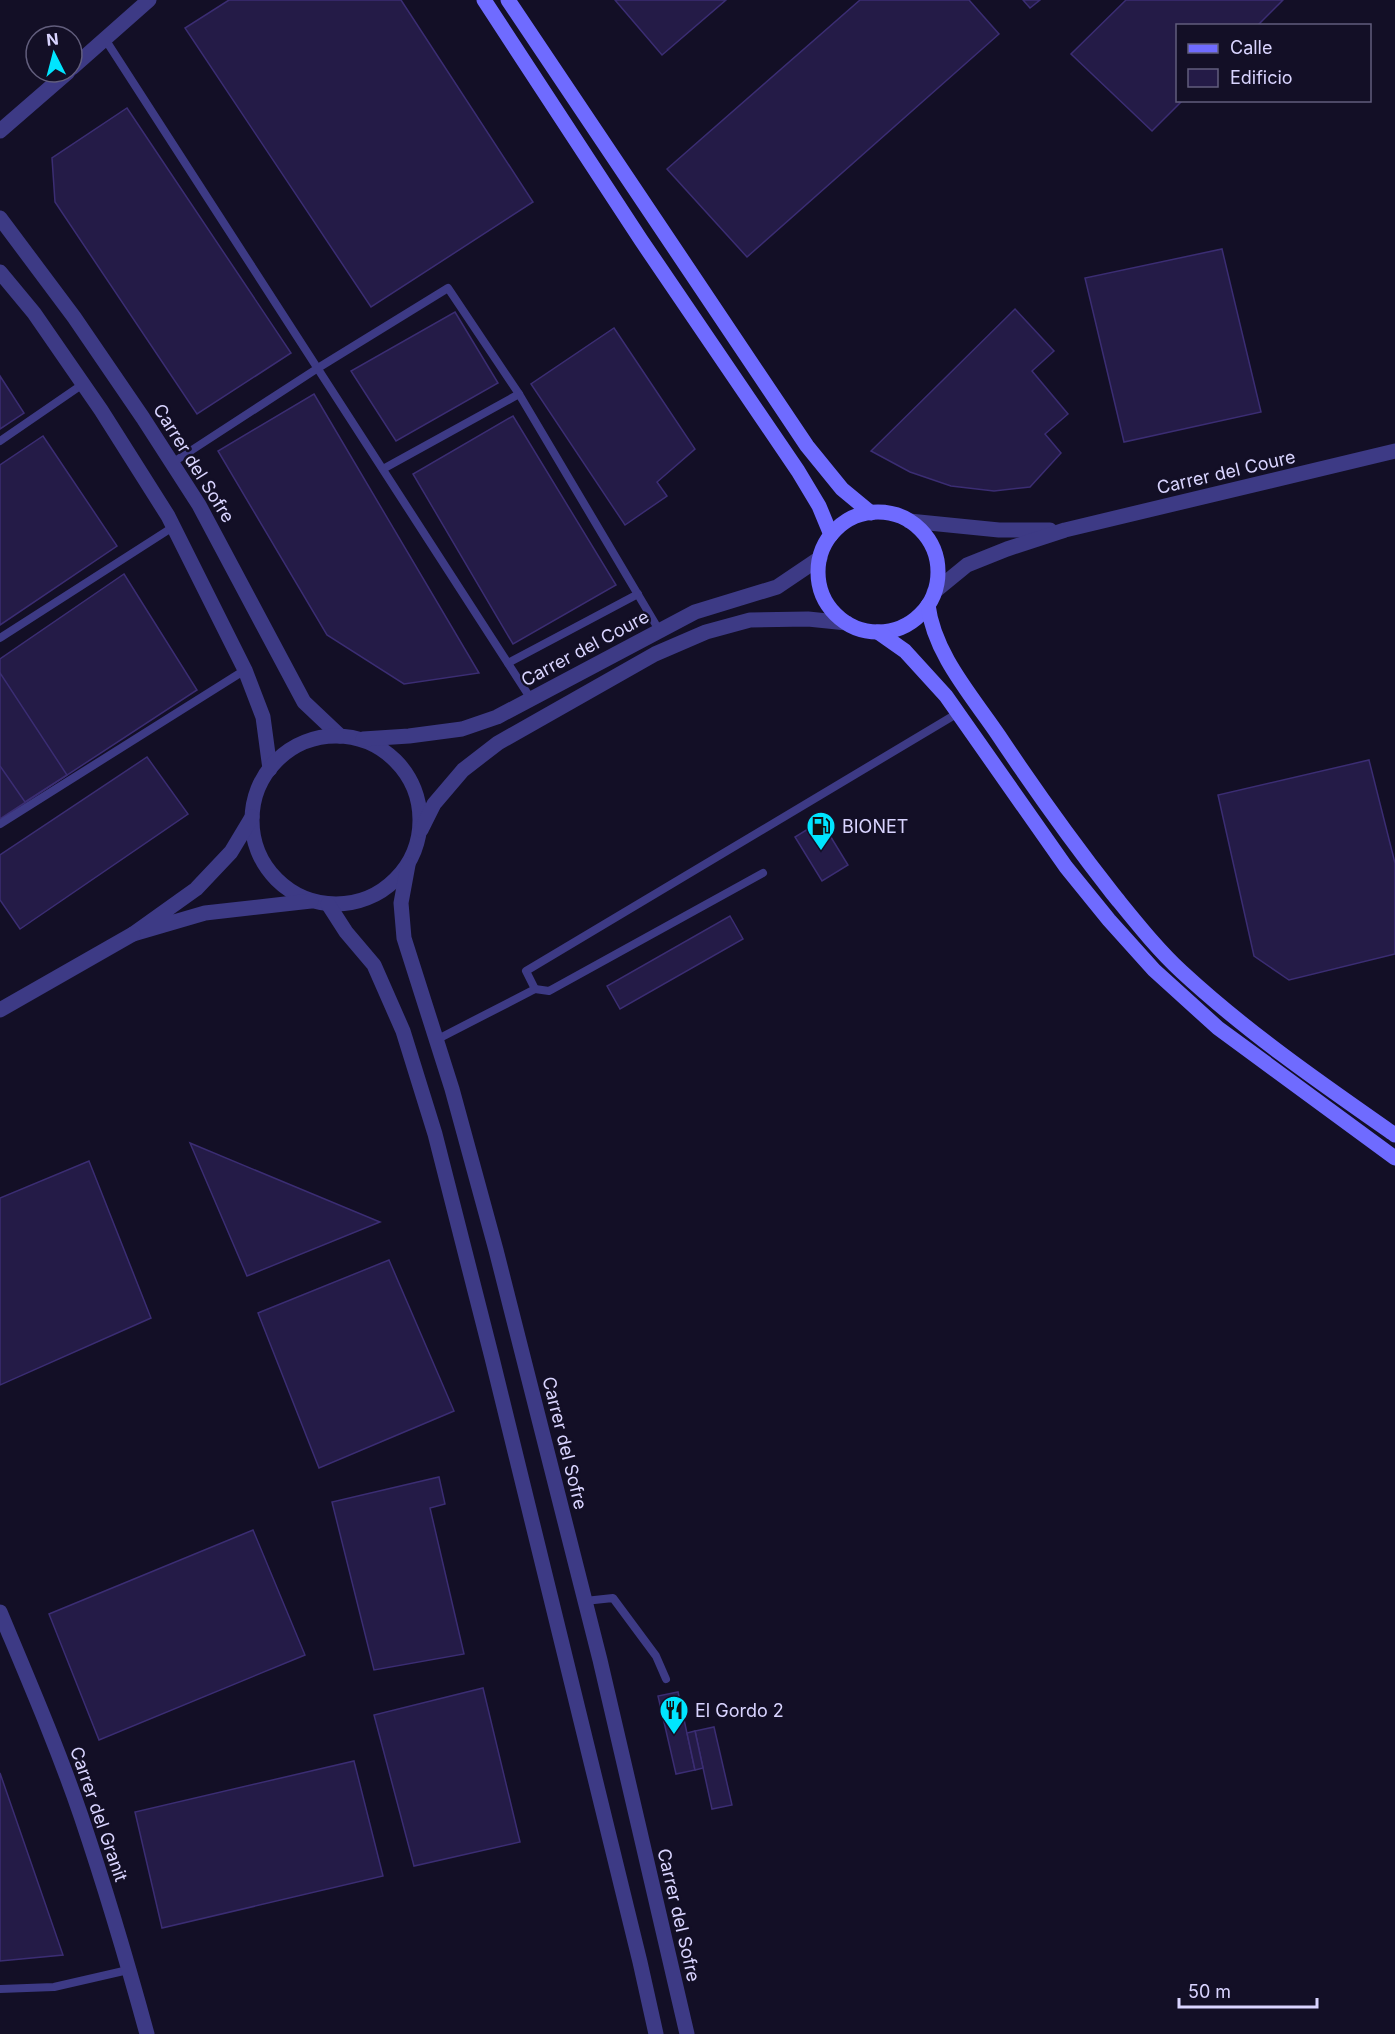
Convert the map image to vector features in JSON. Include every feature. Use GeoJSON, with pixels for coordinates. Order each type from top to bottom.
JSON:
{"type":"FeatureCollection","features":[{"type":"Feature","properties":{"kind":"main road"},"geometry":{"type":"LineString","coordinates":[[484,0],[641,240],[798,471],[819,506],[831,535]]}},
{"type":"Feature","properties":{"kind":"main road"},"geometry":{"type":"LineString","coordinates":[[508,0],[807,446],[842,489],[871,513]]}},
{"type":"Feature","properties":{"kind":"main road"},"geometry":{"type":"LineString","coordinates":[[931,599],[918,616],[908,624],[892,630],[878,632],[861,629],[847,623],[827,604],[820,587],[818,566],[831,535],[846,522],[871,513],[886,513],[909,521],[927,538],[935,554],[938,572],[931,599],[930,625],[941,648],[1037,792],[1089,863],[1137,924],[1181,971],[1237,1020],[1308,1074],[1395,1135]]}},
{"type":"Feature","properties":{"kind":"main road"},"geometry":{"type":"LineString","coordinates":[[878,632],[919,665],[958,713],[1066,867],[1109,921],[1154,970],[1218,1028],[1395,1158]]}},
{"type":"Feature","properties":{"kind":"street"},"geometry":{"type":"LineString","coordinates":[[84,57],[149,0]]}},
{"type":"Feature","properties":{"kind":"street"},"geometry":{"type":"LineString","coordinates":[[0,131],[54,84]]}},
{"type":"Feature","properties":{"kind":"street","name":"Carrer del Sofre"},"geometry":{"type":"LineString","coordinates":[[0,218],[74,317],[199,505],[304,702],[340,736]]}},
{"type":"Feature","properties":{"kind":"street"},"geometry":{"type":"LineString","coordinates":[[0,272],[34,313],[84,384],[173,526],[245,670],[263,717],[270,769]]}},
{"type":"Feature","properties":{"kind":"street","name":"Carrer del Coure"},"geometry":{"type":"LineString","coordinates":[[931,599],[967,565],[1006,549],[1065,530],[1395,452]]}},
{"type":"Feature","properties":{"kind":"street","name":"Carrer del Coure"},"geometry":{"type":"LineString","coordinates":[[909,521],[999,530],[1065,530]]}},
{"type":"Feature","properties":{"kind":"street","name":"Carrer del Coure"},"geometry":{"type":"LineString","coordinates":[[359,739],[409,736],[462,729],[497,717],[695,612],[777,587],[820,558]]}},
{"type":"Feature","properties":{"kind":"street"},"geometry":{"type":"LineString","coordinates":[[133,934],[205,913],[322,902],[352,903],[372,896],[396,879],[408,865],[420,832],[434,804],[463,770],[498,743],[655,654],[706,632],[750,620],[808,619],[847,623]]}},
{"type":"Feature","properties":{"kind":"street"},"geometry":{"type":"LineString","coordinates":[[420,832],[418,800],[411,781],[402,768],[379,748],[359,739],[340,736],[325,737],[298,745],[285,754],[270,769],[258,788],[252,817],[257,850],[266,867],[289,890],[322,902],[374,965],[403,1031],[435,1134],[492,1358],[656,2034]]}},
{"type":"Feature","properties":{"kind":"street"},"geometry":{"type":"LineString","coordinates":[[0,1010],[133,934],[196,889],[231,852],[252,817]]}},
{"type":"Feature","properties":{"kind":"street","name":"Carrer del Sofre"},"geometry":{"type":"LineString","coordinates":[[408,865],[401,903],[404,938],[452,1089],[496,1250],[585,1601],[687,2034]]}},
{"type":"Feature","properties":{"kind":"street","name":"Carrer del Granit"},"geometry":{"type":"LineString","coordinates":[[0,1612],[44,1717],[80,1814],[146,2032]]}},
{"type":"Feature","properties":{"kind":"lane"},"geometry":{"type":"LineString","coordinates":[[105,39],[531,699]]}},
{"type":"Feature","properties":{"kind":"lane"},"geometry":{"type":"LineString","coordinates":[[172,463],[318,368],[448,288],[519,394],[659,630]]}},
{"type":"Feature","properties":{"kind":"lane"},"geometry":{"type":"LineString","coordinates":[[0,441],[84,384]]}},
{"type":"Feature","properties":{"kind":"lane"},"geometry":{"type":"LineString","coordinates":[[383,469],[519,394]]}},
{"type":"Feature","properties":{"kind":"lane"},"geometry":{"type":"LineString","coordinates":[[0,638],[173,526]]}},
{"type":"Feature","properties":{"kind":"lane"},"geometry":{"type":"LineString","coordinates":[[508,663],[638,594]]}},
{"type":"Feature","properties":{"kind":"lane"},"geometry":{"type":"LineString","coordinates":[[0,824],[245,670]]}},
{"type":"Feature","properties":{"kind":"lane"},"geometry":{"type":"LineString","coordinates":[[535,989],[526,971],[958,713]]}},
{"type":"Feature","properties":{"kind":"lane"},"geometry":{"type":"LineString","coordinates":[[436,1040],[535,989],[549,991],[763,873]]}},
{"type":"Feature","properties":{"kind":"lane"},"geometry":{"type":"LineString","coordinates":[[585,1601],[613,1598],[656,1656],[666,1680]]}},
{"type":"Feature","properties":{"kind":"lane"},"geometry":{"type":"LineString","coordinates":[[0,1989],[54,1987],[128,1970]]}},
{"type":"Feature","properties":{"kind":"building"},"geometry":{"type":"Polygon","coordinates":[[[229,0],[401,0],[533,202],[371,307],[185,28],[229,0]]]}},
{"type":"Feature","properties":{"kind":"building"},"geometry":{"type":"Polygon","coordinates":[[[615,0],[726,0],[662,55],[615,0]]]}},
{"type":"Feature","properties":{"kind":"building"},"geometry":{"type":"Polygon","coordinates":[[[860,0],[969,0],[999,34],[747,257],[667,169],[860,0]]]}},
{"type":"Feature","properties":{"kind":"building"},"geometry":{"type":"Polygon","coordinates":[[[1023,0],[1040,0],[1030,8],[1023,0]]]}},
{"type":"Feature","properties":{"kind":"building"},"geometry":{"type":"Polygon","coordinates":[[[1126,0],[1283,0],[1259,24],[1176,24],[1176,102],[1181,102],[1152,131],[1071,54],[1126,0]]]}},
{"type":"Feature","properties":{"kind":"building"},"geometry":{"type":"Polygon","coordinates":[[[127,108],[291,353],[197,414],[55,202],[52,158],[127,108]]]}},
{"type":"Feature","properties":{"kind":"building"},"geometry":{"type":"Polygon","coordinates":[[[1222,249],[1261,412],[1124,442],[1085,278],[1222,249]]]}},
{"type":"Feature","properties":{"kind":"building"},"geometry":{"type":"Polygon","coordinates":[[[1015,309],[1054,351],[1032,371],[1068,414],[1045,434],[1061,453],[1030,487],[994,491],[951,486],[910,472],[871,451],[1015,309]]]}},
{"type":"Feature","properties":{"kind":"building"},"geometry":{"type":"Polygon","coordinates":[[[455,312],[498,383],[396,441],[351,371],[455,312]]]}},
{"type":"Feature","properties":{"kind":"building"},"geometry":{"type":"Polygon","coordinates":[[[614,328],[695,449],[657,482],[667,496],[625,525],[531,384],[614,328]]]}},
{"type":"Feature","properties":{"kind":"building"},"geometry":{"type":"Polygon","coordinates":[[[0,376],[24,413],[0,429],[0,376]]]}},
{"type":"Feature","properties":{"kind":"building"},"geometry":{"type":"Polygon","coordinates":[[[314,394],[479,673],[404,684],[327,635],[218,451],[314,394]]]}},
{"type":"Feature","properties":{"kind":"building"},"geometry":{"type":"Polygon","coordinates":[[[513,416],[616,585],[513,644],[413,474],[513,416]]]}},
{"type":"Feature","properties":{"kind":"building"},"geometry":{"type":"Polygon","coordinates":[[[43,436],[117,546],[0,625],[0,465],[43,436]]]}},
{"type":"Feature","properties":{"kind":"building"},"geometry":{"type":"Polygon","coordinates":[[[124,574],[197,690],[0,819],[0,659],[124,574]]]}},
{"type":"Feature","properties":{"kind":"building"},"geometry":{"type":"Polygon","coordinates":[[[0,673],[67,775],[25,802],[0,766],[0,673]]]}},
{"type":"Feature","properties":{"kind":"building"},"geometry":{"type":"Polygon","coordinates":[[[147,757],[188,814],[20,929],[0,900],[0,855],[147,757]]]}},
{"type":"Feature","properties":{"kind":"building"},"geometry":{"type":"Polygon","coordinates":[[[1369,760],[1395,863],[1395,954],[1289,980],[1254,956],[1218,795],[1369,760]]]}},
{"type":"Feature","properties":{"kind":"building","name":"BIONET"},"geometry":{"type":"Polygon","coordinates":[[[821,821],[848,865],[822,881],[795,837],[821,821]]]}},
{"type":"Feature","properties":{"kind":"building"},"geometry":{"type":"Polygon","coordinates":[[[730,916],[743,939],[620,1009],[607,986],[730,916]]]}},
{"type":"Feature","properties":{"kind":"building"},"geometry":{"type":"Polygon","coordinates":[[[190,1143],[380,1222],[247,1276],[190,1143]]]}},
{"type":"Feature","properties":{"kind":"building"},"geometry":{"type":"Polygon","coordinates":[[[89,1161],[151,1318],[0,1385],[0,1198],[89,1161]]]}},
{"type":"Feature","properties":{"kind":"building"},"geometry":{"type":"Polygon","coordinates":[[[389,1260],[454,1411],[319,1468],[258,1313],[389,1260]]]}},
{"type":"Feature","properties":{"kind":"building"},"geometry":{"type":"Polygon","coordinates":[[[439,1477],[445,1504],[430,1508],[464,1654],[374,1670],[332,1502],[439,1477]]]}},
{"type":"Feature","properties":{"kind":"building"},"geometry":{"type":"Polygon","coordinates":[[[253,1530],[305,1655],[99,1740],[49,1614],[253,1530]]]}},
{"type":"Feature","properties":{"kind":"building"},"geometry":{"type":"Polygon","coordinates":[[[483,1688],[520,1842],[414,1866],[374,1715],[483,1688]]]}},
{"type":"Feature","properties":{"kind":"building"},"geometry":{"type":"Polygon","coordinates":[[[678,1692],[695,1770],[676,1774],[658,1696],[678,1692]]]}},
{"type":"Feature","properties":{"kind":"building"},"geometry":{"type":"Polygon","coordinates":[[[714,1727],[732,1805],[712,1809],[695,1731],[714,1727]]]}},
{"type":"Feature","properties":{"kind":"building"},"geometry":{"type":"Polygon","coordinates":[[[695,1731],[703,1768],[695,1770],[687,1733],[695,1731]]]}},
{"type":"Feature","properties":{"kind":"building"},"geometry":{"type":"Polygon","coordinates":[[[354,1761],[383,1876],[162,1928],[135,1812],[354,1761]]]}},
{"type":"Feature","properties":{"kind":"building"},"geometry":{"type":"Polygon","coordinates":[[[0,1773],[63,1955],[0,1961],[0,1773]]]}},
{"type":"Feature","properties":{"kind":"place","name":"BIONET"},"geometry":{"type":"Point","coordinates":[821,852]}},
{"type":"Feature","properties":{"kind":"place","name":"El Gordo 2"},"geometry":{"type":"Point","coordinates":[674,1736]}}]}
